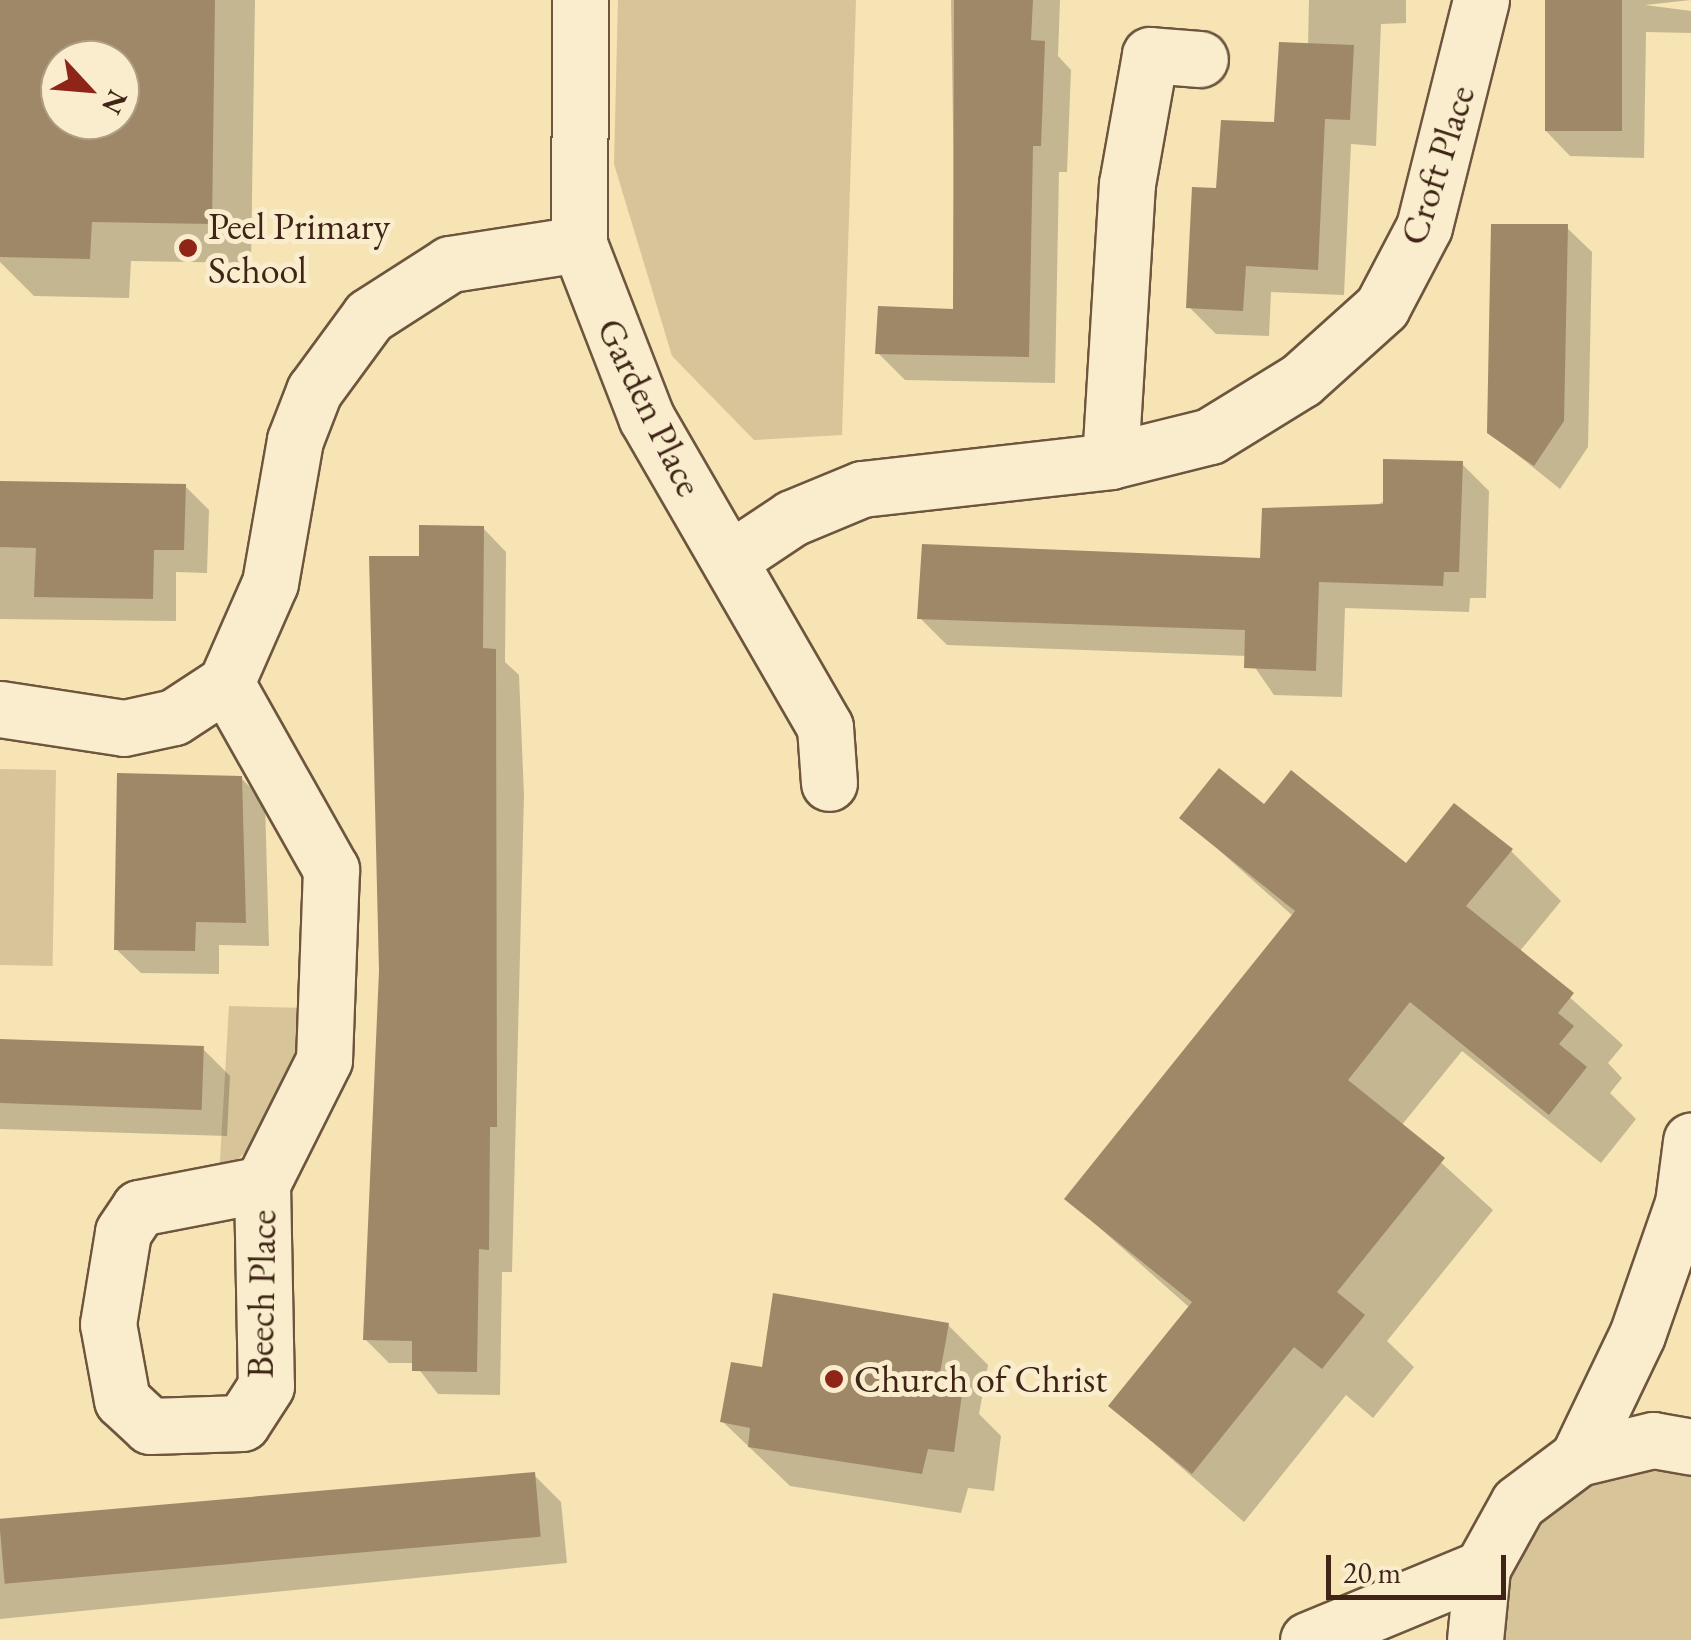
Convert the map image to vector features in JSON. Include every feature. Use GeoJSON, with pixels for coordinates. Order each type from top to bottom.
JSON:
{"type":"FeatureCollection","features":[{"type":"Feature","properties":{"kind":"street","name":"Garden Place"},"geometry":{"type":"LineString","coordinates":[[580,0],[579,244],[646,417],[732,558],[824,727],[830,783]]}},
{"type":"Feature","properties":{"kind":"street","name":"Croft Place"},"geometry":{"type":"LineString","coordinates":[[732,558],[862,489],[1110,461],[1210,436],[1301,380],[1382,307],[1430,210],[1482,0]]}},
{"type":"Feature","properties":{"kind":"street"},"geometry":{"type":"LineString","coordinates":[[1110,461],[1127,184],[1150,56],[1200,60]]}},
{"type":"Feature","properties":{"kind":"street"},"geometry":{"type":"LineString","coordinates":[[0,708],[124,728],[174,717],[226,683],[270,584],[295,440],[314,391],[368,316],[450,264],[579,244]]}},
{"type":"Feature","properties":{"kind":"street","name":"Beech Place"},"geometry":{"type":"LineString","coordinates":[[226,683],[331,868],[324,1060],[262,1184],[266,1386],[242,1424],[150,1426],[122,1400],[108,1324],[123,1232],[139,1208],[262,1184]]}},
{"type":"Feature","properties":{"kind":"street"},"geometry":{"type":"LineString","coordinates":[[1578,1458],[1637,1335],[1683,1202],[1691,1141]]}},
{"type":"Feature","properties":{"kind":"street"},"geometry":{"type":"LineString","coordinates":[[1683,1202],[1691,1290]]}},
{"type":"Feature","properties":{"kind":"street"},"geometry":{"type":"LineString","coordinates":[[1474,1640],[1482,1568],[1518,1503],[1578,1458],[1654,1440],[1691,1447]]}},
{"type":"Feature","properties":{"kind":"street"},"geometry":{"type":"LineString","coordinates":[[1308,1640],[1482,1568]]}},
{"type":"Feature","properties":{"kind":"shaded area"},"geometry":{"type":"Polygon","coordinates":[[[618,0],[856,0],[842,435],[754,440],[672,356],[614,164],[618,0]]]}},
{"type":"Feature","properties":{"kind":"shaded area"},"geometry":{"type":"Polygon","coordinates":[[[0,769],[56,770],[53,966],[0,965],[0,769]]]}},
{"type":"Feature","properties":{"kind":"shaded area"},"geometry":{"type":"Polygon","coordinates":[[[229,1006],[307,1008],[287,1111],[219,1178],[229,1006]]]}},
{"type":"Feature","properties":{"kind":"shaded area"},"geometry":{"type":"Polygon","coordinates":[[[1657,1460],[1691,1465],[1691,1640],[1501,1640],[1509,1565],[1536,1519],[1589,1477],[1657,1460]]]}},
{"type":"Feature","properties":{"kind":"building"},"geometry":{"type":"Polygon","coordinates":[[[0,0],[215,0],[212,224],[92,222],[90,259],[0,257],[0,0]]]}},
{"type":"Feature","properties":{"kind":"building"},"geometry":{"type":"Polygon","coordinates":[[[954,0],[1033,0],[1031,40],[1045,41],[1041,146],[1033,146],[1029,357],[875,354],[878,306],[953,309],[954,0]]]}},
{"type":"Feature","properties":{"kind":"building"},"geometry":{"type":"Polygon","coordinates":[[[1545,0],[1622,0],[1622,131],[1545,131],[1545,0]]]}},
{"type":"Feature","properties":{"kind":"building"},"geometry":{"type":"Polygon","coordinates":[[[1279,42],[1354,45],[1350,120],[1325,119],[1318,270],[1246,266],[1243,311],[1186,308],[1192,187],[1216,188],[1221,120],[1274,122],[1279,42]]]}},
{"type":"Feature","properties":{"kind":"building"},"geometry":{"type":"Polygon","coordinates":[[[1491,224],[1568,224],[1564,421],[1534,466],[1487,433],[1491,224]]]}},
{"type":"Feature","properties":{"kind":"building"},"geometry":{"type":"Polygon","coordinates":[[[1383,459],[1463,461],[1459,572],[1444,572],[1443,586],[1319,582],[1316,671],[1244,668],[1245,630],[917,619],[922,544],[1260,558],[1262,508],[1383,504],[1383,459]]]}},
{"type":"Feature","properties":{"kind":"building"},"geometry":{"type":"Polygon","coordinates":[[[0,481],[186,484],[184,550],[154,550],[153,599],[34,597],[36,548],[0,547],[0,481]]]}},
{"type":"Feature","properties":{"kind":"building"},"geometry":{"type":"Polygon","coordinates":[[[419,525],[484,526],[483,648],[496,649],[497,1127],[490,1127],[489,1250],[479,1249],[477,1372],[412,1371],[412,1341],[363,1340],[379,971],[369,556],[419,556],[419,525]]]}},
{"type":"Feature","properties":{"kind":"building"},"geometry":{"type":"Polygon","coordinates":[[[1219,768],[1264,804],[1291,770],[1406,863],[1454,803],[1513,849],[1466,906],[1574,993],[1558,1013],[1574,1026],[1559,1044],[1587,1067],[1549,1115],[1410,1002],[1348,1080],[1445,1158],[1337,1292],[1365,1315],[1322,1369],[1294,1347],[1192,1474],[1108,1406],[1192,1302],[1064,1199],[1295,911],[1179,818],[1219,768]]]}},
{"type":"Feature","properties":{"kind":"building"},"geometry":{"type":"Polygon","coordinates":[[[117,773],[242,776],[246,923],[196,922],[195,951],[114,950],[117,773]]]}},
{"type":"Feature","properties":{"kind":"building"},"geometry":{"type":"Polygon","coordinates":[[[0,1039],[204,1046],[202,1110],[0,1103],[0,1039]]]}},
{"type":"Feature","properties":{"kind":"building","name":"Church of Christ"},"geometry":{"type":"Polygon","coordinates":[[[773,1293],[949,1323],[937,1390],[962,1394],[954,1452],[928,1449],[922,1474],[748,1447],[750,1428],[720,1422],[731,1362],[762,1367],[773,1293]]]}},
{"type":"Feature","properties":{"kind":"building"},"geometry":{"type":"Polygon","coordinates":[[[535,1472],[541,1537],[5,1584],[0,1519],[535,1472]]]}},
{"type":"Feature","properties":{"kind":"place","name":"Peel Primary School"},"geometry":{"type":"Point","coordinates":[188,248]}},
{"type":"Feature","properties":{"kind":"place","name":"Church of Christ"},"geometry":{"type":"Point","coordinates":[834,1379]}}]}
